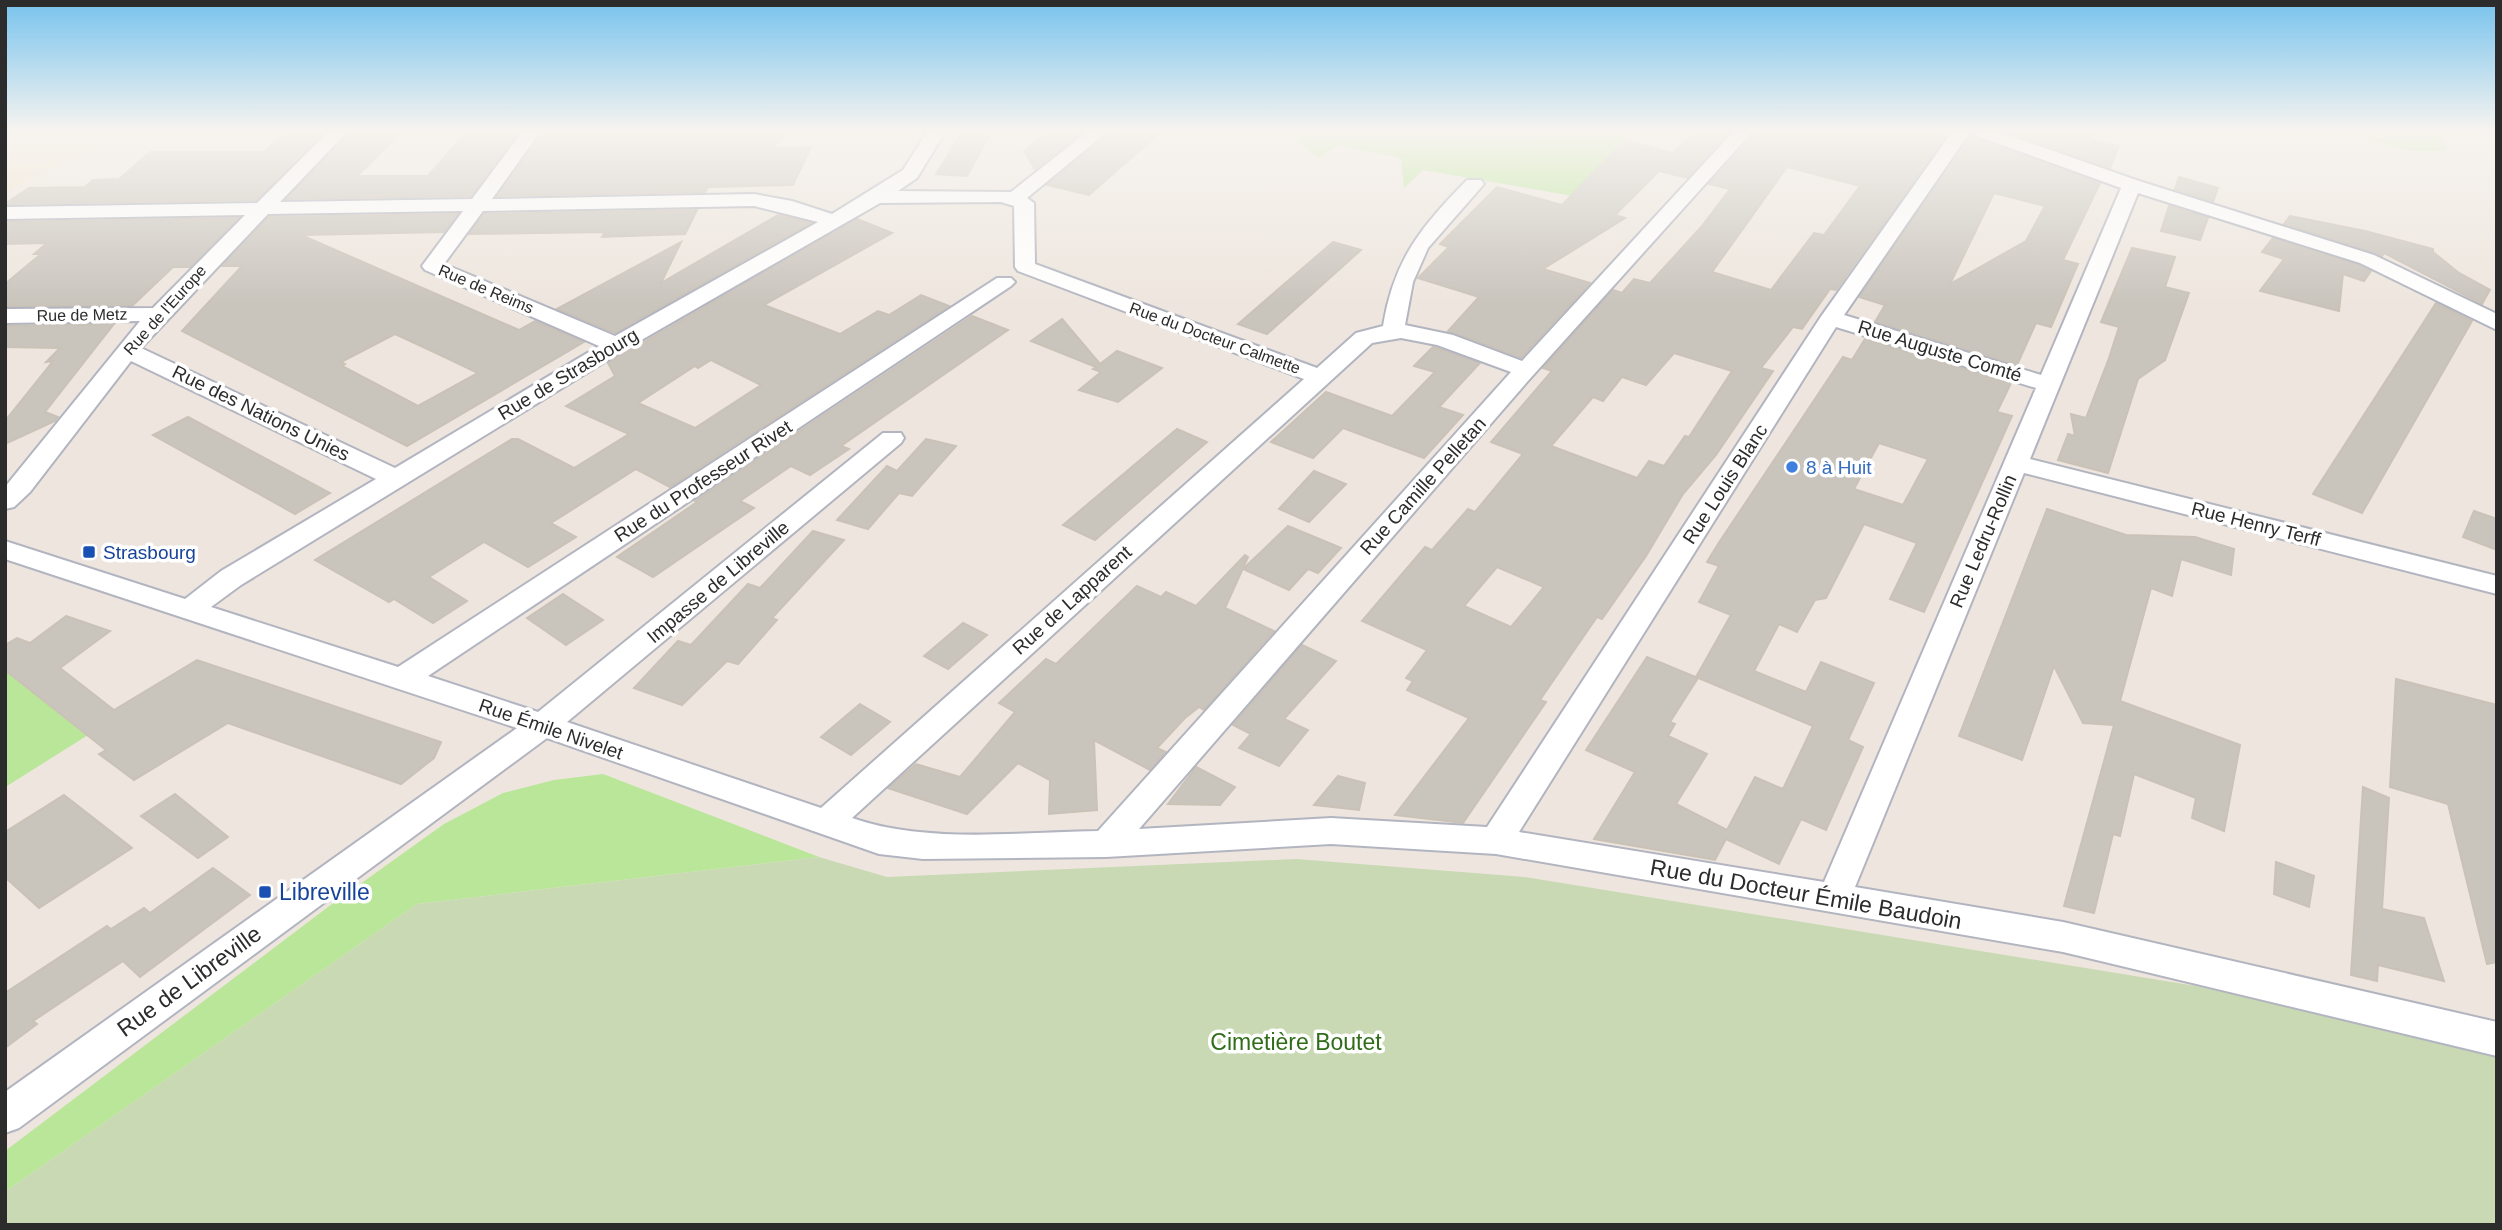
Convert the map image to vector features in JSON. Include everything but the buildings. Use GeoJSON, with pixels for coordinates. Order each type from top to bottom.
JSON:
{"type":"FeatureCollection","features":[{"type":"Feature","properties":{"kind":"street","name":"Rue de l'Europe"},"geometry":{"type":"LineString","coordinates":[[5,501],[21,486],[158,314],[282,189]]}},
{"type":"Feature","properties":{"kind":"street","name":"Rue de Reims"},"geometry":{"type":"LineString","coordinates":[[486,189],[432,266],[615,345]]}},
{"type":"Feature","properties":{"kind":"street","name":"Rue de Strasbourg"},"geometry":{"type":"LineString","coordinates":[[189,610],[231,578],[615,345],[887,189]]}},
{"type":"Feature","properties":{"kind":"street"},"geometry":{"type":"LineString","coordinates":[[876,197],[1003,196],[1014,199],[1026,189]]}},
{"type":"Feature","properties":{"kind":"street"},"geometry":{"type":"LineString","coordinates":[[1469,189],[1421,238],[1398,289],[1393,329],[1427,336],[1526,370]]}},
{"type":"Feature","properties":{"kind":"street","name":"Rue Camille Pelletan"},"geometry":{"type":"LineString","coordinates":[[1106,844],[1526,370],[1691,189]]}},
{"type":"Feature","properties":{"kind":"street","name":"Rue Louis Blanc"},"geometry":{"type":"LineString","coordinates":[[1496,841],[1832,318],[1922,189]]}},
{"type":"Feature","properties":{"kind":"street","name":"Rue Ledru-Rollin"},"geometry":{"type":"LineString","coordinates":[[1834,898],[2131,189]]}},
{"type":"Feature","properties":{"kind":"street"},"geometry":{"type":"LineString","coordinates":[[2147,189],[2367,259],[2497,323]]}},
{"type":"Feature","properties":{"kind":"street","name":"Rue du Docteur Calmette"},"geometry":{"type":"LineString","coordinates":[[1014,199],[1024,203],[1026,267],[1320,377],[1364,338],[1378,331],[1393,329]]}},
{"type":"Feature","properties":{"kind":"street"},"geometry":{"type":"LineString","coordinates":[[5,213],[754,200],[785,205],[835,220]]}},
{"type":"Feature","properties":{"kind":"street","name":"Rue du Professeur Rivet"},"geometry":{"type":"LineString","coordinates":[[402,679],[1004,282]]}},
{"type":"Feature","properties":{"kind":"street","name":"Rue de Metz"},"geometry":{"type":"LineString","coordinates":[[5,316],[158,314]]}},
{"type":"Feature","properties":{"kind":"street","name":"Rue Auguste Comté"},"geometry":{"type":"LineString","coordinates":[[1832,318],[2049,384]]}},
{"type":"Feature","properties":{"kind":"street","name":"Rue des Nations Unies"},"geometry":{"type":"LineString","coordinates":[[124,354],[141,355],[395,478]]}},
{"type":"Feature","properties":{"kind":"street","name":"Rue de Lapparent"},"geometry":{"type":"LineString","coordinates":[[824,824],[1320,377]]}},
{"type":"Feature","properties":{"kind":"street","name":"Impasse de Libreville"},"geometry":{"type":"LineString","coordinates":[[543,725],[892,438]]}},
{"type":"Feature","properties":{"kind":"street","name":"Rue Henry Terff"},"geometry":{"type":"LineString","coordinates":[[2015,463],[2497,585]]}},
{"type":"Feature","properties":{"kind":"street","name":"Rue Émile Nivelet"},"geometry":{"type":"LineString","coordinates":[[5,550],[543,725],[879,841],[923,846],[1106,844]]}},
{"type":"Feature","properties":{"kind":"street","name":"Rue de Libreville"},"geometry":{"type":"LineString","coordinates":[[5,1115],[543,725]]}},
{"type":"Feature","properties":{"kind":"street","name":"Rue du Docteur Émile Baudoin"},"geometry":{"type":"LineString","coordinates":[[1106,844],[1331,831],[1496,841],[2063,937],[2497,1039]]}},
{"type":"Feature","properties":{"kind":"green space"},"geometry":{"type":"Polygon","coordinates":[[[1535,189],[1579,189],[1573,196],[1535,189]]]}},
{"type":"Feature","properties":{"kind":"green space"},"geometry":{"type":"Polygon","coordinates":[[[5,666],[88,735],[7,786],[5,784],[5,666]]]}},
{"type":"Feature","properties":{"kind":"green space"},"geometry":{"type":"Polygon","coordinates":[[[603,774],[819,857],[417,904],[5,1192],[5,1151],[328,907],[444,824],[503,793],[554,780],[603,774]]]}},
{"type":"Feature","properties":{"kind":"green space","name":"Cimetière Boutet"},"geometry":{"type":"Polygon","coordinates":[[[819,857],[887,877],[1296,859],[1525,877],[2196,986],[2497,1053],[2497,1225],[5,1225],[5,1192],[417,904],[819,857]]]}},
{"type":"Feature","properties":{"kind":"place","name":"8 à Huit"},"geometry":{"type":"Point","coordinates":[1792,467]}},
{"type":"Feature","properties":{"kind":"place","name":"Strasbourg"},"geometry":{"type":"Point","coordinates":[89,552]}},
{"type":"Feature","properties":{"kind":"place","name":"Libreville"},"geometry":{"type":"Point","coordinates":[265,892]}}]}
